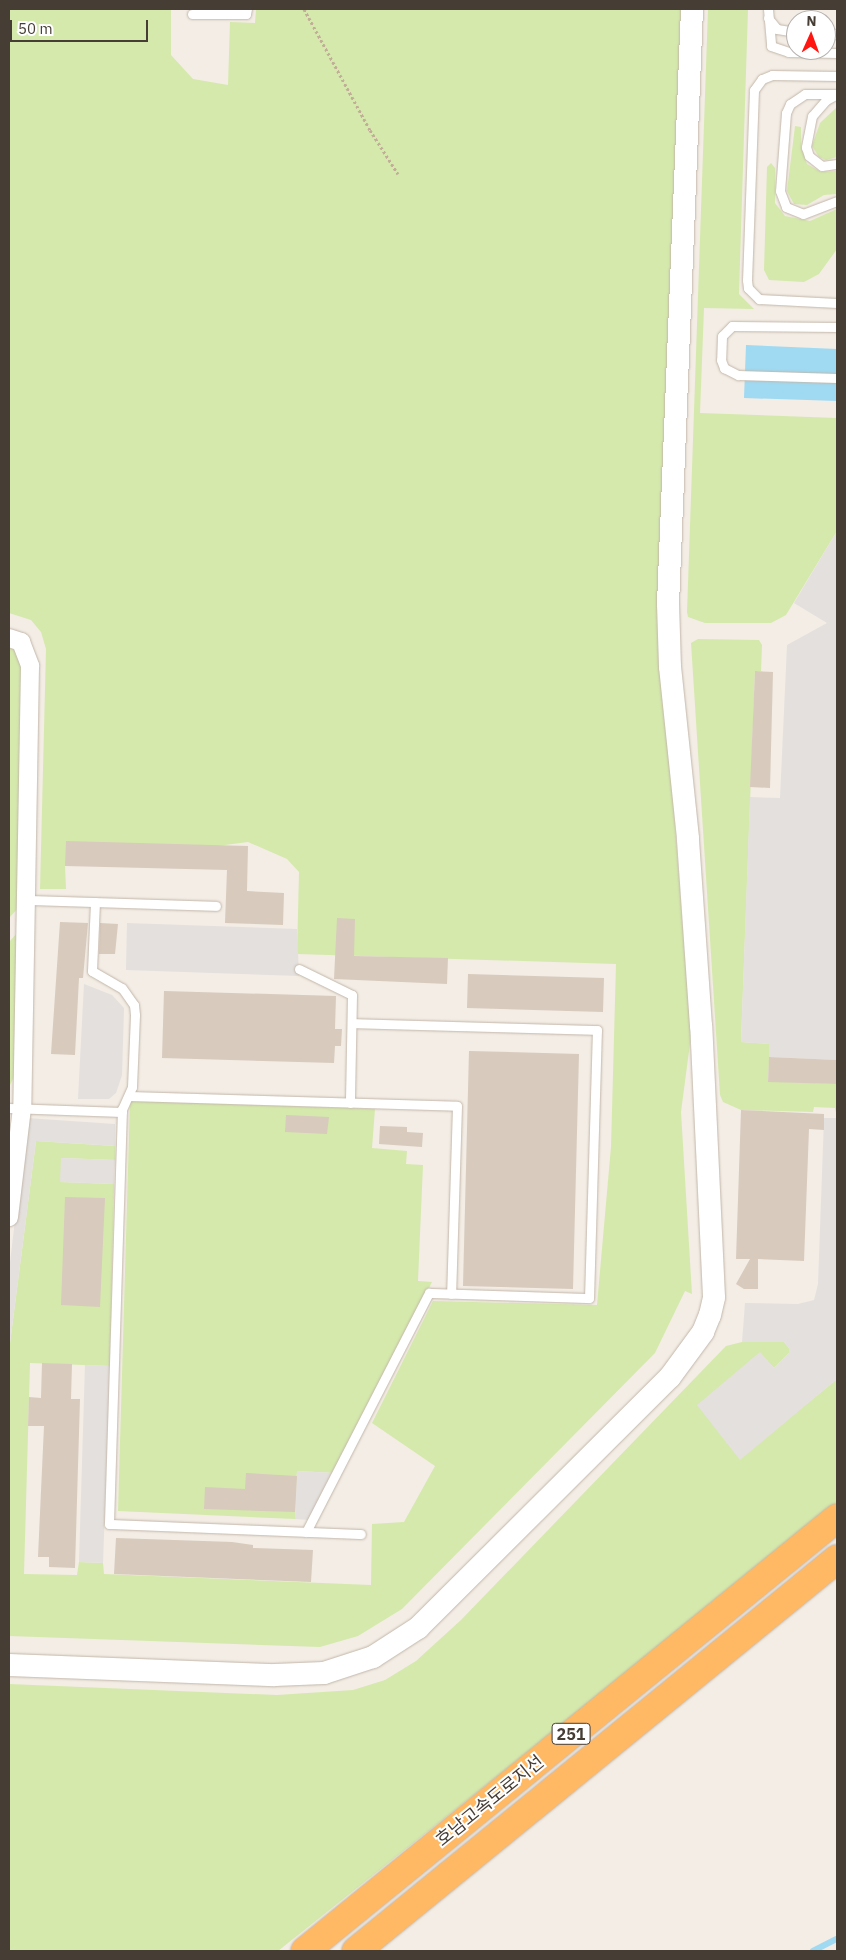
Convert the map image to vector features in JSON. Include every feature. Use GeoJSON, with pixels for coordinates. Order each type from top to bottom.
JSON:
{"type":"FeatureCollection","features":[{"type":"Feature","properties":{"kind":"highway","name":"호남고속도로지선"},"geometry":{"type":"LineString","coordinates":[[305,1951],[837,1518]]}},
{"type":"Feature","properties":{"kind":"highway","name":"호남고속도로지선"},"geometry":{"type":"LineString","coordinates":[[356,1951],[837,1559]]}},
{"type":"Feature","properties":{"kind":"street"},"geometry":{"type":"LineString","coordinates":[[9,1665],[275,1675],[324,1673],[373,1657],[418,1628],[670,1377],[703,1332],[710,1315],[714,1297],[701,1026],[688,838],[670,667],[668,604],[692,9]]}},
{"type":"Feature","properties":{"kind":"street"},"geometry":{"type":"LineString","coordinates":[[9,638],[22,642],[30,666],[26,900],[9,1217]]}},
{"type":"Feature","properties":{"kind":"lane"},"geometry":{"type":"LineString","coordinates":[[192,14],[246,14],[247,9]]}},
{"type":"Feature","properties":{"kind":"lane"},"geometry":{"type":"LineString","coordinates":[[768,13],[777,29],[786,30]]}},
{"type":"Feature","properties":{"kind":"lane"},"geometry":{"type":"LineString","coordinates":[[768,13],[768,41],[778,50],[837,53]]}},
{"type":"Feature","properties":{"kind":"lane"},"geometry":{"type":"LineString","coordinates":[[837,76],[772,75],[762,79],[754,90],[747,280],[748,288],[759,299],[837,303]]}},
{"type":"Feature","properties":{"kind":"lane"},"geometry":{"type":"LineString","coordinates":[[837,94],[805,94],[790,104],[786,112],[780,191],[786,207],[802,214],[837,202]]}},
{"type":"Feature","properties":{"kind":"lane"},"geometry":{"type":"LineString","coordinates":[[837,94],[826,100],[812,116],[806,147],[809,156],[822,166],[837,164]]}},
{"type":"Feature","properties":{"kind":"lane"},"geometry":{"type":"LineString","coordinates":[[837,327],[732,326],[722,336],[721,360],[724,368],[738,375],[837,378]]}},
{"type":"Feature","properties":{"kind":"lane"},"geometry":{"type":"LineString","coordinates":[[26,900],[216,906]]}},
{"type":"Feature","properties":{"kind":"lane"},"geometry":{"type":"LineString","coordinates":[[95,902],[92,971],[122,988],[134,1005],[129,1096],[122,1112],[109,1524],[361,1534]]}},
{"type":"Feature","properties":{"kind":"lane"},"geometry":{"type":"LineString","coordinates":[[299,969],[352,995],[350,1103]]}},
{"type":"Feature","properties":{"kind":"lane"},"geometry":{"type":"LineString","coordinates":[[306,1532],[429,1293],[589,1298],[597,1030],[352,1023]]}},
{"type":"Feature","properties":{"kind":"lane"},"geometry":{"type":"LineString","coordinates":[[129,1096],[457,1106],[451,1294]]}},
{"type":"Feature","properties":{"kind":"lane"},"geometry":{"type":"LineString","coordinates":[[16,1108],[122,1112]]}},
{"type":"Feature","properties":{"kind":"path"},"geometry":{"type":"LineString","coordinates":[[304,9],[370,130],[398,174]]}},
{"type":"Feature","properties":{"kind":"green space"},"geometry":{"type":"Polygon","coordinates":[[[9,9],[171,9],[171,55],[193,79],[228,85],[230,22],[255,23],[256,9],[682,9],[671,772],[691,1036],[681,1112],[692,1294],[685,1291],[655,1353],[402,1609],[358,1636],[320,1647],[9,1636],[9,1351],[36,1141],[115,1146],[115,1160],[61,1158],[61,1182],[114,1184],[110,1366],[30,1363],[24,1574],[77,1575],[79,1562],[103,1563],[104,1574],[371,1585],[372,1524],[404,1522],[435,1466],[372,1423],[433,1301],[597,1305],[611,1147],[616,964],[297,954],[299,872],[287,859],[248,842],[65,866],[66,889],[40,889],[46,649],[41,632],[31,620],[9,613],[9,9]]]}},
{"type":"Feature","properties":{"kind":"green space"},"geometry":{"type":"Polygon","coordinates":[[[708,9],[748,9],[739,294],[754,309],[704,308],[700,413],[837,418],[837,531],[786,615],[771,623],[705,623],[688,617],[687,612],[708,9]]]}},
{"type":"Feature","properties":{"kind":"green space"},"geometry":{"type":"Polygon","coordinates":[[[837,107],[837,157],[826,160],[819,157],[812,146],[820,123],[837,107]]]}},
{"type":"Feature","properties":{"kind":"green space"},"geometry":{"type":"Polygon","coordinates":[[[795,126],[801,127],[801,147],[807,164],[821,172],[837,171],[837,194],[824,195],[807,205],[794,204],[787,191],[795,126]]]}},
{"type":"Feature","properties":{"kind":"green space"},"geometry":{"type":"Polygon","coordinates":[[[771,163],[775,168],[775,203],[785,216],[810,221],[837,209],[837,249],[819,274],[804,282],[769,280],[764,270],[767,167],[771,163]]]}},
{"type":"Feature","properties":{"kind":"green space"},"geometry":{"type":"Polygon","coordinates":[[[698,639],[759,640],[762,645],[761,671],[755,671],[741,1042],[770,1044],[768,1081],[837,1084],[837,1118],[835,1108],[814,1107],[813,1112],[741,1110],[723,1102],[720,1095],[691,643],[698,639]]]}},
{"type":"Feature","properties":{"kind":"green space"},"geometry":{"type":"Polygon","coordinates":[[[9,647],[16,651],[21,667],[21,905],[9,918],[9,647]]]}},
{"type":"Feature","properties":{"kind":"green space"},"geometry":{"type":"Polygon","coordinates":[[[18,932],[14,1077],[9,1087],[9,942],[18,932]]]}},
{"type":"Feature","properties":{"kind":"green space"},"geometry":{"type":"Polygon","coordinates":[[[130,1101],[375,1109],[372,1148],[407,1151],[406,1164],[423,1165],[418,1281],[432,1282],[335,1473],[297,1471],[295,1519],[118,1511],[130,1101]]]}},
{"type":"Feature","properties":{"kind":"green space"},"geometry":{"type":"Polygon","coordinates":[[[742,1342],[784,1342],[789,1348],[789,1353],[774,1368],[760,1353],[740,1459],[837,1379],[837,1505],[278,1951],[9,1951],[9,1684],[277,1695],[353,1690],[385,1680],[416,1661],[461,1620],[726,1346],[742,1342]]]}},
{"type":"Feature","properties":{"kind":"shaded area"},"geometry":{"type":"Polygon","coordinates":[[[837,531],[837,1060],[769,1057],[769,1044],[741,1042],[750,797],[780,798],[787,645],[827,623],[794,603],[837,531]]]}},
{"type":"Feature","properties":{"kind":"shaded area"},"geometry":{"type":"Polygon","coordinates":[[[127,923],[297,929],[299,976],[126,970],[127,923]]]}},
{"type":"Feature","properties":{"kind":"shaded area"},"geometry":{"type":"Polygon","coordinates":[[[84,984],[112,995],[124,1008],[122,1075],[116,1093],[109,1099],[78,1099],[84,984]]]}},
{"type":"Feature","properties":{"kind":"shaded area"},"geometry":{"type":"Polygon","coordinates":[[[27,1118],[115,1124],[115,1146],[36,1141],[9,1351],[9,1271],[27,1118]]]}},
{"type":"Feature","properties":{"kind":"shaded area"},"geometry":{"type":"Polygon","coordinates":[[[824,1118],[837,1118],[837,1379],[740,1460],[697,1405],[760,1352],[774,1368],[789,1353],[789,1348],[784,1342],[742,1342],[745,1303],[798,1304],[814,1300],[818,1284],[824,1118]]]}},
{"type":"Feature","properties":{"kind":"shaded area"},"geometry":{"type":"Polygon","coordinates":[[[61,1158],[115,1160],[114,1184],[60,1182],[61,1158]]]}},
{"type":"Feature","properties":{"kind":"shaded area"},"geometry":{"type":"Polygon","coordinates":[[[85,1365],[110,1366],[103,1563],[79,1562],[85,1365]]]}},
{"type":"Feature","properties":{"kind":"shaded area"},"geometry":{"type":"Polygon","coordinates":[[[297,1471],[335,1473],[310,1520],[295,1519],[297,1471]]]}},
{"type":"Feature","properties":{"kind":"water"},"geometry":{"type":"Polygon","coordinates":[[[746,345],[837,349],[837,401],[744,398],[746,345]]]}},
{"type":"Feature","properties":{"kind":"building"},"geometry":{"type":"Polygon","coordinates":[[[755,671],[773,672],[770,788],[750,787],[755,671]]]}},
{"type":"Feature","properties":{"kind":"building"},"geometry":{"type":"Polygon","coordinates":[[[66,841],[248,846],[247,891],[284,893],[283,925],[225,923],[227,870],[65,866],[66,841]]]}},
{"type":"Feature","properties":{"kind":"building"},"geometry":{"type":"Polygon","coordinates":[[[337,918],[355,919],[354,956],[448,958],[447,984],[334,979],[337,918]]]}},
{"type":"Feature","properties":{"kind":"building"},"geometry":{"type":"Polygon","coordinates":[[[60,922],[88,923],[83,978],[79,978],[75,1055],[51,1054],[60,922]]]}},
{"type":"Feature","properties":{"kind":"building"},"geometry":{"type":"Polygon","coordinates":[[[100,923],[118,924],[115,954],[99,954],[100,923]]]}},
{"type":"Feature","properties":{"kind":"building"},"geometry":{"type":"Polygon","coordinates":[[[468,974],[604,978],[603,1012],[467,1008],[468,974]]]}},
{"type":"Feature","properties":{"kind":"building"},"geometry":{"type":"Polygon","coordinates":[[[164,991],[336,996],[335,1029],[342,1029],[341,1046],[335,1046],[334,1063],[162,1058],[164,991]]]}},
{"type":"Feature","properties":{"kind":"building"},"geometry":{"type":"Polygon","coordinates":[[[469,1051],[579,1054],[573,1289],[463,1286],[469,1051]]]}},
{"type":"Feature","properties":{"kind":"building"},"geometry":{"type":"Polygon","coordinates":[[[769,1057],[837,1060],[837,1084],[768,1082],[769,1057]]]}},
{"type":"Feature","properties":{"kind":"building"},"geometry":{"type":"Polygon","coordinates":[[[741,1110],[824,1114],[824,1130],[809,1129],[804,1261],[758,1259],[758,1289],[744,1289],[736,1284],[750,1259],[736,1259],[741,1110]]]}},
{"type":"Feature","properties":{"kind":"building"},"geometry":{"type":"Polygon","coordinates":[[[286,1115],[329,1117],[327,1134],[285,1132],[286,1115]]]}},
{"type":"Feature","properties":{"kind":"building"},"geometry":{"type":"Polygon","coordinates":[[[380,1126],[407,1127],[407,1132],[423,1133],[422,1147],[379,1144],[380,1126]]]}},
{"type":"Feature","properties":{"kind":"building"},"geometry":{"type":"Polygon","coordinates":[[[65,1197],[105,1198],[100,1307],[61,1305],[65,1197]]]}},
{"type":"Feature","properties":{"kind":"building"},"geometry":{"type":"Polygon","coordinates":[[[42,1363],[72,1364],[71,1399],[80,1399],[75,1568],[49,1567],[49,1557],[38,1557],[44,1426],[28,1426],[29,1397],[41,1398],[42,1363]]]}},
{"type":"Feature","properties":{"kind":"building"},"geometry":{"type":"Polygon","coordinates":[[[246,1473],[297,1476],[295,1512],[204,1509],[205,1487],[245,1489],[246,1473]]]}},
{"type":"Feature","properties":{"kind":"building"},"geometry":{"type":"Polygon","coordinates":[[[116,1538],[232,1542],[253,1545],[253,1548],[313,1550],[311,1582],[114,1574],[116,1538]]]}},
{"type":"Feature","properties":{"kind":"waterway"},"geometry":{"type":"LineString","coordinates":[[813,1951],[837,1939]]}}]}
